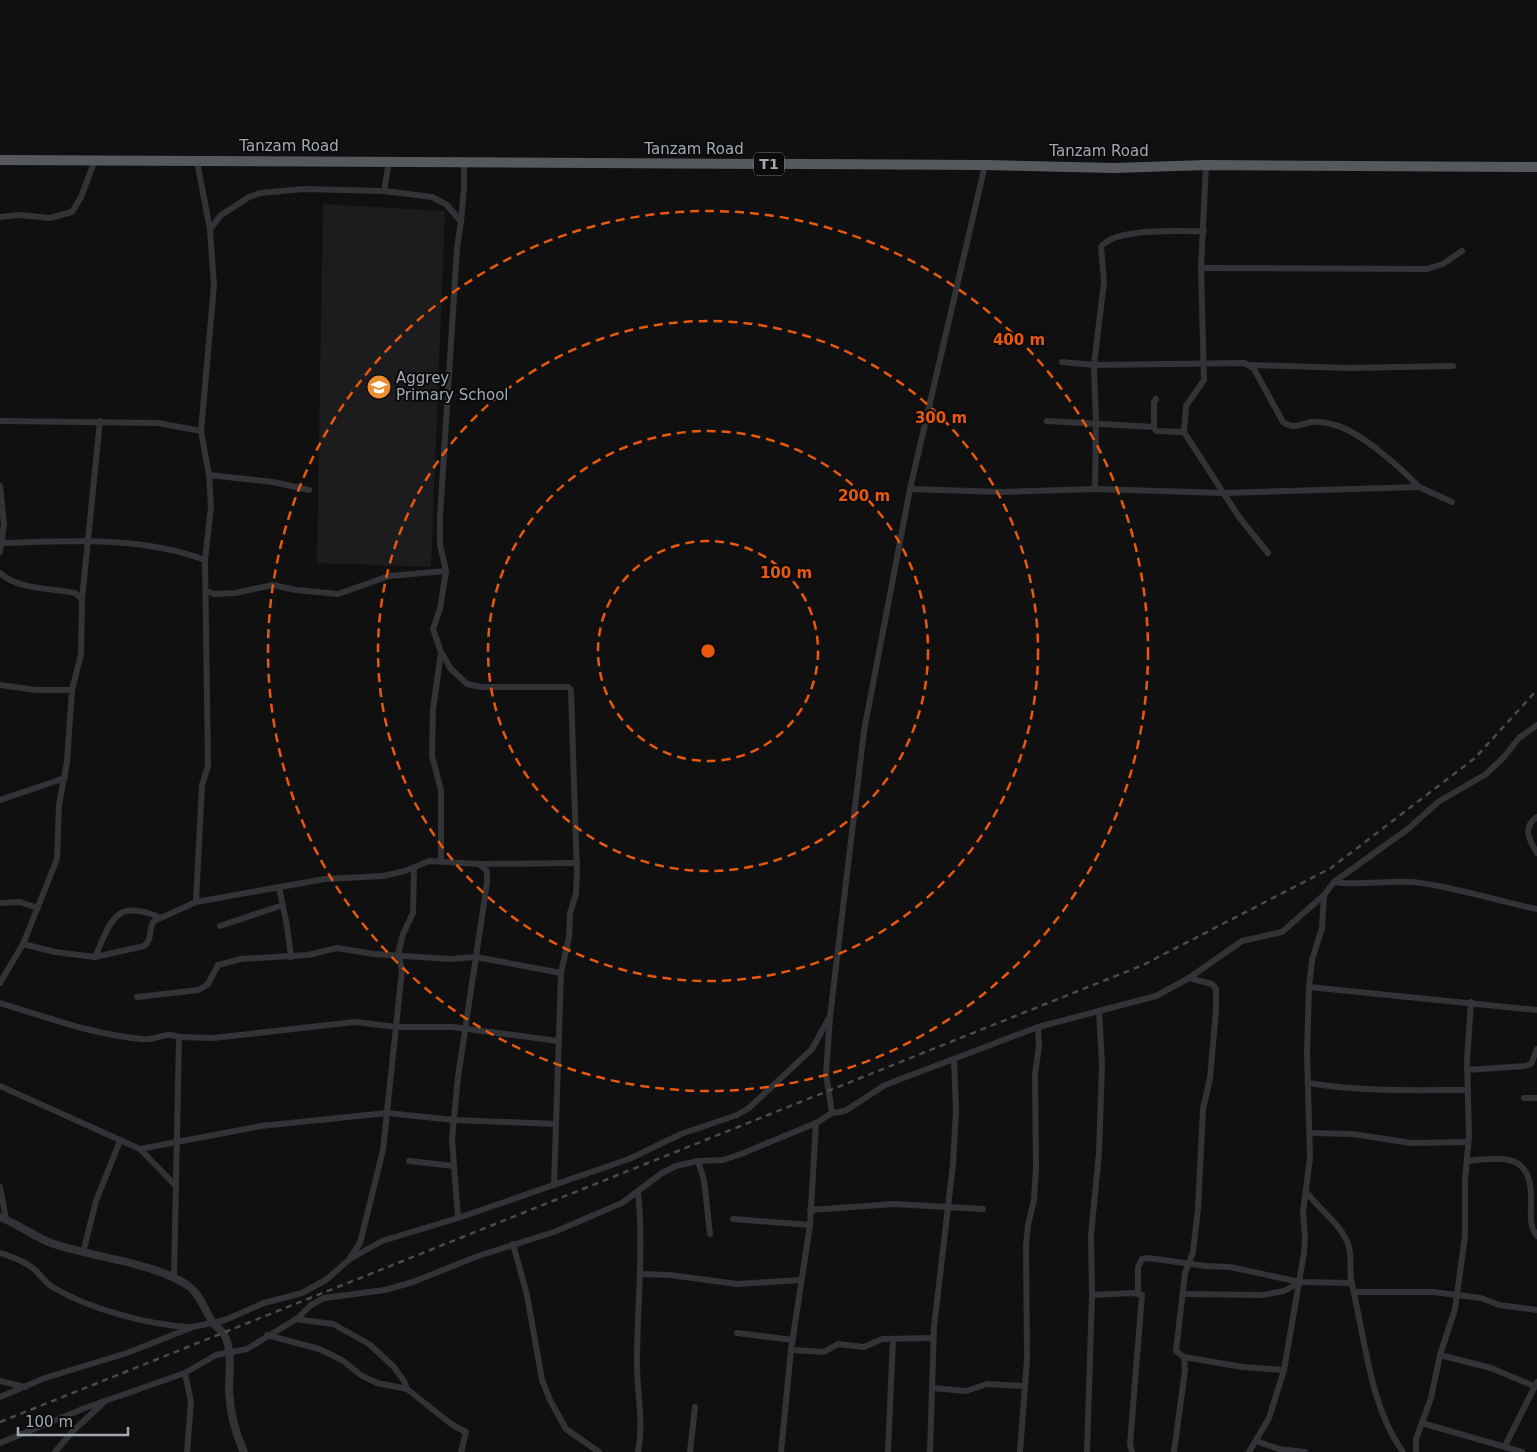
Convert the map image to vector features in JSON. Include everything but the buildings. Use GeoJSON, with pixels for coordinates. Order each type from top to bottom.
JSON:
{"type":"FeatureCollection","features":[{"type":"Feature","properties":{"kind":"highway","name":"Tanzam Road"},"geometry":{"type":"LineString","coordinates":[[0,160],[985,165],[1114,168],[1206,166],[1537,167]]}},
{"type":"Feature","properties":{"kind":"street"},"geometry":{"type":"LineString","coordinates":[[0,217],[19,215],[50,218],[72,212],[81,197],[95,160]]}},
{"type":"Feature","properties":{"kind":"street"},"geometry":{"type":"LineString","coordinates":[[196,902],[202,786],[208,766],[205,560],[211,506],[209,475],[202,431],[214,285],[210,230],[197,161]]}},
{"type":"Feature","properties":{"kind":"street"},"geometry":{"type":"LineString","coordinates":[[384,191],[389,161]]}},
{"type":"Feature","properties":{"kind":"street"},"geometry":{"type":"LineString","coordinates":[[464,162],[464,188],[457,248],[441,486],[440,545],[446,571],[440,609],[433,629],[441,652],[451,669],[467,684],[481,687],[568,687],[571,690],[577,863],[576,894],[570,913],[569,937],[561,973],[554,1185]]}},
{"type":"Feature","properties":{"kind":"street"},"geometry":{"type":"LineString","coordinates":[[832,1113],[826,1074],[830,1017],[864,730],[910,489],[985,165]]}},
{"type":"Feature","properties":{"kind":"street"},"geometry":{"type":"LineString","coordinates":[[1206,166],[1201,268],[1203,384],[1186,406],[1184,432],[1239,517],[1268,553]]}},
{"type":"Feature","properties":{"kind":"street"},"geometry":{"type":"LineString","coordinates":[[210,230],[220,216],[239,202],[260,193],[304,189],[384,191],[432,197],[442,201],[461,222]]}},
{"type":"Feature","properties":{"kind":"street"},"geometry":{"type":"LineString","coordinates":[[1095,489],[1096,423],[1094,365],[1104,282],[1101,247],[1105,241],[1130,234],[1204,231]]}},
{"type":"Feature","properties":{"kind":"street"},"geometry":{"type":"LineString","coordinates":[[1201,268],[1427,269],[1443,264],[1462,252]]}},
{"type":"Feature","properties":{"kind":"street"},"geometry":{"type":"LineString","coordinates":[[1062,362],[1094,365],[1245,363],[1250,365],[1349,368],[1453,366]]}},
{"type":"Feature","properties":{"kind":"street"},"geometry":{"type":"LineString","coordinates":[[1250,365],[1283,422],[1295,428],[1321,422],[1337,425],[1398,466],[1419,487],[1452,502]]}},
{"type":"Feature","properties":{"kind":"street"},"geometry":{"type":"LineString","coordinates":[[1154,427],[1154,402],[1156,399]]}},
{"type":"Feature","properties":{"kind":"street"},"geometry":{"type":"LineString","coordinates":[[0,982],[23,944],[56,859],[59,805],[65,778],[72,690],[81,654],[82,598],[100,421]]}},
{"type":"Feature","properties":{"kind":"street"},"geometry":{"type":"LineString","coordinates":[[1047,421],[1154,427],[1159,432],[1184,432]]}},
{"type":"Feature","properties":{"kind":"street"},"geometry":{"type":"LineString","coordinates":[[0,422],[158,422],[202,431]]}},
{"type":"Feature","properties":{"kind":"street"},"geometry":{"type":"LineString","coordinates":[[209,475],[273,482],[309,490]]}},
{"type":"Feature","properties":{"kind":"street"},"geometry":{"type":"LineString","coordinates":[[0,486],[2,496],[2,543],[0,552]]}},
{"type":"Feature","properties":{"kind":"street"},"geometry":{"type":"LineString","coordinates":[[910,489],[1002,492],[1095,489],[1224,493],[1419,487]]}},
{"type":"Feature","properties":{"kind":"street"},"geometry":{"type":"LineString","coordinates":[[2,543],[89,540],[158,548],[205,560]]}},
{"type":"Feature","properties":{"kind":"street"},"geometry":{"type":"LineString","coordinates":[[206,592],[214,594],[235,593],[273,585],[296,590],[338,594],[389,576],[446,571]]}},
{"type":"Feature","properties":{"kind":"street"},"geometry":{"type":"LineString","coordinates":[[0,573],[9,580],[75,593],[82,598]]}},
{"type":"Feature","properties":{"kind":"street"},"geometry":{"type":"LineString","coordinates":[[441,652],[433,708],[432,756],[441,790],[442,860]]}},
{"type":"Feature","properties":{"kind":"street"},"geometry":{"type":"LineString","coordinates":[[0,686],[36,690],[72,690]]}},
{"type":"Feature","properties":{"kind":"street"},"geometry":{"type":"LineString","coordinates":[[0,1443],[185,1373],[216,1355],[247,1349],[267,1335],[295,1320],[324,1298],[385,1290],[413,1282],[513,1244],[554,1232],[622,1203],[662,1173],[698,1161],[723,1160],[816,1123],[832,1113],[845,1111],[885,1085],[1038,1027],[1156,996],[1189,978],[1242,941],[1282,932],[1324,895],[1334,882],[1408,829],[1438,802],[1486,774],[1503,758],[1519,738],[1537,726]]}},
{"type":"Feature","properties":{"kind":"street"},"geometry":{"type":"LineString","coordinates":[[0,800],[65,778]]}},
{"type":"Feature","properties":{"kind":"street"},"geometry":{"type":"LineString","coordinates":[[1537,818],[1532,821],[1527,830],[1530,841],[1537,852]]}},
{"type":"Feature","properties":{"kind":"street"},"geometry":{"type":"LineString","coordinates":[[23,944],[56,952],[95,958],[144,946],[149,941],[152,923],[159,917],[196,902],[325,879],[383,876],[414,868],[429,861],[442,860],[479,864],[577,863]]}},
{"type":"Feature","properties":{"kind":"street"},"geometry":{"type":"LineString","coordinates":[[458,1218],[452,1139],[465,1030],[487,883],[487,871],[479,864]]}},
{"type":"Feature","properties":{"kind":"street"},"geometry":{"type":"LineString","coordinates":[[350,1259],[360,1243],[383,1150],[397,1027],[398,990],[402,970],[398,954],[403,934],[413,913],[414,868]]}},
{"type":"Feature","properties":{"kind":"street"},"geometry":{"type":"LineString","coordinates":[[1334,882],[1356,884],[1371,882],[1421,883],[1537,909]]}},
{"type":"Feature","properties":{"kind":"street"},"geometry":{"type":"LineString","coordinates":[[278,887],[283,905],[290,957]]}},
{"type":"Feature","properties":{"kind":"street"},"geometry":{"type":"LineString","coordinates":[[1249,1452],[1269,1418],[1284,1370],[1300,1282],[1306,1237],[1303,1212],[1307,1193],[1310,1133],[1307,1053],[1309,987],[1312,960],[1322,928],[1324,895]]}},
{"type":"Feature","properties":{"kind":"street"},"geometry":{"type":"LineString","coordinates":[[0,903],[20,902],[38,908]]}},
{"type":"Feature","properties":{"kind":"street"},"geometry":{"type":"LineString","coordinates":[[220,926],[283,905]]}},
{"type":"Feature","properties":{"kind":"street"},"geometry":{"type":"LineString","coordinates":[[95,958],[109,924],[123,911],[136,910],[159,917]]}},
{"type":"Feature","properties":{"kind":"street"},"geometry":{"type":"LineString","coordinates":[[137,997],[199,990],[208,984],[218,966],[241,959],[290,957],[337,948],[374,954],[398,954],[450,959],[476,957],[561,973]]}},
{"type":"Feature","properties":{"kind":"street"},"geometry":{"type":"LineString","coordinates":[[1189,978],[1212,984],[1216,989],[1216,1011],[1210,1078],[1203,1110],[1198,1209],[1193,1252],[1188,1264],[1176,1350],[1184,1357],[1243,1367],[1284,1370]]}},
{"type":"Feature","properties":{"kind":"street"},"geometry":{"type":"LineString","coordinates":[[1309,987],[1537,1010]]}},
{"type":"Feature","properties":{"kind":"street"},"geometry":{"type":"LineString","coordinates":[[1416,1452],[1415,1445],[1431,1398],[1440,1355],[1455,1309],[1465,1236],[1468,1142],[1466,1090],[1471,1002]]}},
{"type":"Feature","properties":{"kind":"street"},"geometry":{"type":"LineString","coordinates":[[0,1003],[121,1036],[147,1040],[166,1034],[179,1037],[221,1037],[355,1022],[397,1027],[434,1026],[558,1041]]}},
{"type":"Feature","properties":{"kind":"street"},"geometry":{"type":"LineString","coordinates":[[1087,1452],[1092,1295],[1091,1235],[1099,1153],[1102,1065],[1099,1011]]}},
{"type":"Feature","properties":{"kind":"street"},"geometry":{"type":"LineString","coordinates":[[0,1397],[45,1378],[127,1353],[193,1327],[214,1323],[264,1303],[302,1293],[326,1280],[350,1259],[382,1241],[458,1218],[554,1185],[596,1168],[629,1159],[682,1134],[737,1115],[749,1108],[812,1049],[830,1017]]}},
{"type":"Feature","properties":{"kind":"street"},"geometry":{"type":"LineString","coordinates":[[1020,1452],[1028,1348],[1026,1245],[1035,1175],[1035,1074],[1039,1046],[1038,1027]]}},
{"type":"Feature","properties":{"kind":"street"},"geometry":{"type":"LineString","coordinates":[[174,1278],[179,1037]]}},
{"type":"Feature","properties":{"kind":"street"},"geometry":{"type":"LineString","coordinates":[[1467,1070],[1525,1066],[1531,1064],[1537,1049]]}},
{"type":"Feature","properties":{"kind":"street"},"geometry":{"type":"LineString","coordinates":[[930,1452],[933,1338],[948,1209],[956,1110],[954,1060]]}},
{"type":"Feature","properties":{"kind":"street"},"geometry":{"type":"LineString","coordinates":[[1308,1083],[1350,1090],[1382,1092],[1466,1090]]}},
{"type":"Feature","properties":{"kind":"street"},"geometry":{"type":"LineString","coordinates":[[0,1086],[140,1149],[176,1186]]}},
{"type":"Feature","properties":{"kind":"street"},"geometry":{"type":"LineString","coordinates":[[1524,1098],[1537,1098]]}},
{"type":"Feature","properties":{"kind":"street"},"geometry":{"type":"LineString","coordinates":[[140,1149],[176,1144],[269,1124],[388,1113],[454,1120],[556,1124]]}},
{"type":"Feature","properties":{"kind":"street"},"geometry":{"type":"LineString","coordinates":[[781,1452],[791,1350],[800,1280],[810,1225],[816,1123]]}},
{"type":"Feature","properties":{"kind":"street"},"geometry":{"type":"LineString","coordinates":[[1310,1133],[1353,1134],[1411,1143],[1468,1142]]}},
{"type":"Feature","properties":{"kind":"street"},"geometry":{"type":"LineString","coordinates":[[83,1253],[96,1201],[120,1141]]}},
{"type":"Feature","properties":{"kind":"street"},"geometry":{"type":"LineString","coordinates":[[1467,1161],[1499,1158],[1516,1161],[1525,1167],[1531,1182],[1532,1229],[1537,1236]]}},
{"type":"Feature","properties":{"kind":"street"},"geometry":{"type":"LineString","coordinates":[[409,1161],[454,1166]]}},
{"type":"Feature","properties":{"kind":"street"},"geometry":{"type":"LineString","coordinates":[[698,1161],[704,1180],[710,1234]]}},
{"type":"Feature","properties":{"kind":"street"},"geometry":{"type":"LineString","coordinates":[[0,1187],[3,1218],[50,1242],[83,1253],[134,1264],[174,1278],[198,1296],[214,1323],[224,1333],[229,1353],[231,1409],[238,1439],[244,1452]]}},
{"type":"Feature","properties":{"kind":"street"},"geometry":{"type":"LineString","coordinates":[[638,1192],[641,1217],[641,1274],[637,1327],[637,1373],[641,1410],[638,1452]]}},
{"type":"Feature","properties":{"kind":"street"},"geometry":{"type":"LineString","coordinates":[[1307,1193],[1341,1231],[1348,1246],[1352,1283],[1372,1377],[1387,1426],[1403,1452]]}},
{"type":"Feature","properties":{"kind":"street"},"geometry":{"type":"LineString","coordinates":[[810,1210],[894,1204],[948,1209],[983,1209]]}},
{"type":"Feature","properties":{"kind":"street"},"geometry":{"type":"LineString","coordinates":[[732,1219],[810,1225]]}},
{"type":"Feature","properties":{"kind":"street"},"geometry":{"type":"LineString","coordinates":[[513,1244],[527,1295],[542,1380],[550,1400],[566,1429],[599,1452]]}},
{"type":"Feature","properties":{"kind":"street"},"geometry":{"type":"LineString","coordinates":[[0,1253],[25,1263],[51,1287],[96,1307],[156,1321],[193,1327]]}},
{"type":"Feature","properties":{"kind":"street"},"geometry":{"type":"LineString","coordinates":[[1138,1294],[1138,1267],[1142,1259],[1148,1258],[1188,1264],[1230,1267],[1300,1282],[1352,1283]]}},
{"type":"Feature","properties":{"kind":"street"},"geometry":{"type":"LineString","coordinates":[[641,1274],[670,1275],[737,1284],[800,1280]]}},
{"type":"Feature","properties":{"kind":"street"},"geometry":{"type":"LineString","coordinates":[[1183,1294],[1262,1295],[1284,1290],[1300,1282]]}},
{"type":"Feature","properties":{"kind":"street"},"geometry":{"type":"LineString","coordinates":[[1354,1292],[1433,1292],[1481,1298],[1499,1305],[1537,1310]]}},
{"type":"Feature","properties":{"kind":"street"},"geometry":{"type":"LineString","coordinates":[[1092,1295],[1142,1295],[1139,1349],[1134,1381],[1130,1444],[1132,1452]]}},
{"type":"Feature","properties":{"kind":"street"},"geometry":{"type":"LineString","coordinates":[[295,1320],[333,1324],[369,1344],[393,1366],[404,1381],[406,1389]]}},
{"type":"Feature","properties":{"kind":"street"},"geometry":{"type":"LineString","coordinates":[[737,1333],[793,1340]]}},
{"type":"Feature","properties":{"kind":"street"},"geometry":{"type":"LineString","coordinates":[[267,1335],[319,1349],[342,1360],[362,1376],[383,1384],[406,1389],[451,1424],[466,1432],[461,1452]]}},
{"type":"Feature","properties":{"kind":"street"},"geometry":{"type":"LineString","coordinates":[[888,1452],[893,1338]]}},
{"type":"Feature","properties":{"kind":"street"},"geometry":{"type":"LineString","coordinates":[[791,1350],[824,1352],[838,1344],[864,1347],[882,1339],[933,1338]]}},
{"type":"Feature","properties":{"kind":"street"},"geometry":{"type":"LineString","coordinates":[[1440,1355],[1491,1368],[1536,1384],[1504,1446]]}},
{"type":"Feature","properties":{"kind":"street"},"geometry":{"type":"LineString","coordinates":[[1174,1452],[1181,1407],[1184,1357]]}},
{"type":"Feature","properties":{"kind":"street"},"geometry":{"type":"LineString","coordinates":[[185,1373],[191,1402],[187,1452]]}},
{"type":"Feature","properties":{"kind":"street"},"geometry":{"type":"LineString","coordinates":[[0,1381],[25,1387]]}},
{"type":"Feature","properties":{"kind":"street"},"geometry":{"type":"LineString","coordinates":[[932,1388],[966,1391],[988,1384],[1024,1386]]}},
{"type":"Feature","properties":{"kind":"street"},"geometry":{"type":"LineString","coordinates":[[56,1452],[73,1431],[105,1402]]}},
{"type":"Feature","properties":{"kind":"street"},"geometry":{"type":"LineString","coordinates":[[690,1452],[695,1407]]}},
{"type":"Feature","properties":{"kind":"street"},"geometry":{"type":"LineString","coordinates":[[1422,1423],[1522,1452]]}},
{"type":"Feature","properties":{"kind":"street"},"geometry":{"type":"LineString","coordinates":[[1256,1441],[1278,1449],[1305,1452]]}},
{"type":"Feature","properties":{"kind":"shaded area","name":"Aggrey Primary School"},"geometry":{"type":"Polygon","coordinates":[[[323,204],[445,211],[431,567],[317,563],[323,204]]]}},
{"type":"Feature","properties":{"kind":"railway"},"geometry":{"type":"LineString","coordinates":[[0,1422],[1143,965],[1331,868],[1475,758],[1537,690]]}},
{"type":"Feature","properties":{"kind":"place","name":"Aggrey Primary School"},"geometry":{"type":"Point","coordinates":[379,387]}}]}
